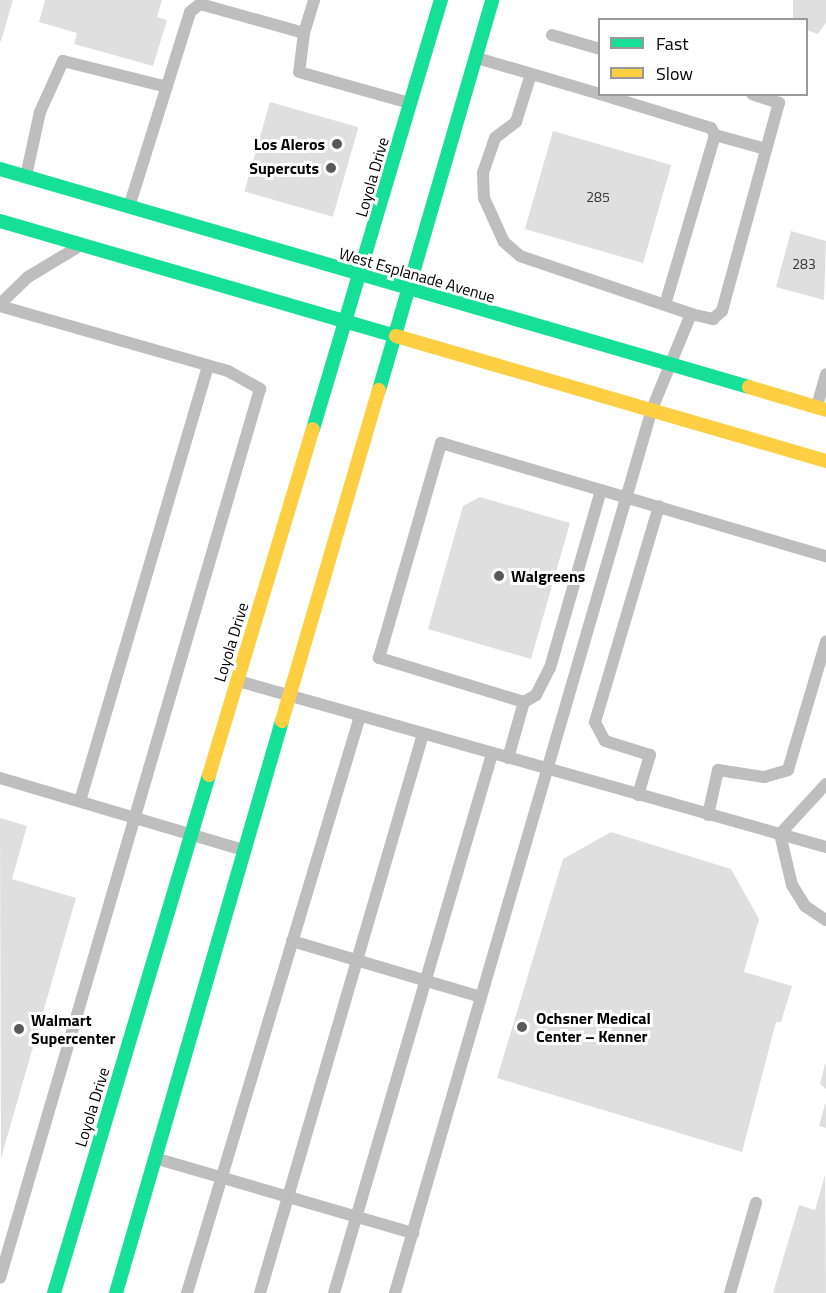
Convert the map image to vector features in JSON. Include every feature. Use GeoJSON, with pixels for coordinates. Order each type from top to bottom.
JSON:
{"type":"FeatureCollection","features":[{"type":"Feature","properties":{"kind":"main road","name":"Loyola Drive"},"geometry":{"type":"LineString","coordinates":[[54,1293],[441,0]]}},
{"type":"Feature","properties":{"kind":"main road"},"geometry":{"type":"LineString","coordinates":[[116,1293],[492,0]]}},
{"type":"Feature","properties":{"kind":"main road","name":"West Esplanade Avenue"},"geometry":{"type":"LineString","coordinates":[[0,169],[407,290],[821,408]]}},
{"type":"Feature","properties":{"kind":"main road"},"geometry":{"type":"LineString","coordinates":[[26,176],[19,200],[6,223],[826,460]]}},
{"type":"Feature","properties":{"kind":"main road"},"geometry":{"type":"LineString","coordinates":[[389,177],[435,192]]}},
{"type":"Feature","properties":{"kind":"lane"},"geometry":{"type":"LineString","coordinates":[[314,0],[304,33],[299,72],[410,104]]}},
{"type":"Feature","properties":{"kind":"lane"},"geometry":{"type":"LineString","coordinates":[[129,207],[190,12],[200,4],[304,33]]}},
{"type":"Feature","properties":{"kind":"lane"},"geometry":{"type":"LineString","coordinates":[[552,35],[598,48]]}},
{"type":"Feature","properties":{"kind":"lane"},"geometry":{"type":"LineString","coordinates":[[475,57],[598,93]]}},
{"type":"Feature","properties":{"kind":"lane"},"geometry":{"type":"LineString","coordinates":[[26,176],[40,112],[63,61],[167,87]]}},
{"type":"Feature","properties":{"kind":"lane"},"geometry":{"type":"LineString","coordinates":[[531,74],[516,122],[495,138],[483,172],[484,198],[504,242],[520,256],[664,305],[713,319],[722,310],[779,103],[758,96]]}},
{"type":"Feature","properties":{"kind":"lane"},"geometry":{"type":"LineString","coordinates":[[607,96],[711,128],[715,135],[766,149]]}},
{"type":"Feature","properties":{"kind":"lane"},"geometry":{"type":"LineString","coordinates":[[664,305],[715,135]]}},
{"type":"Feature","properties":{"kind":"lane"},"geometry":{"type":"LineString","coordinates":[[0,1278],[260,389],[208,366],[0,305],[28,277],[82,244]]}},
{"type":"Feature","properties":{"kind":"lane"},"geometry":{"type":"LineString","coordinates":[[395,1293],[652,409],[692,314]]}},
{"type":"Feature","properties":{"kind":"lane"},"geometry":{"type":"LineString","coordinates":[[80,801],[208,366]]}},
{"type":"Feature","properties":{"kind":"lane"},"geometry":{"type":"LineString","coordinates":[[821,408],[826,374]]}},
{"type":"Feature","properties":{"kind":"lane"},"geometry":{"type":"LineString","coordinates":[[524,702],[379,658],[441,443],[826,556]]}},
{"type":"Feature","properties":{"kind":"lane"},"geometry":{"type":"LineString","coordinates":[[508,758],[524,702],[536,695],[550,668],[601,490]]}},
{"type":"Feature","properties":{"kind":"lane"},"geometry":{"type":"LineString","coordinates":[[638,795],[650,755],[605,741],[595,722],[659,506]]}},
{"type":"Feature","properties":{"kind":"lane"},"geometry":{"type":"LineString","coordinates":[[708,815],[718,770],[764,777],[788,770],[826,642]]}},
{"type":"Feature","properties":{"kind":"lane"},"geometry":{"type":"LineString","coordinates":[[237,681],[826,847]]}},
{"type":"Feature","properties":{"kind":"lane"},"geometry":{"type":"LineString","coordinates":[[187,1293],[360,716]]}},
{"type":"Feature","properties":{"kind":"lane"},"geometry":{"type":"LineString","coordinates":[[260,1293],[423,734]]}},
{"type":"Feature","properties":{"kind":"lane"},"geometry":{"type":"LineString","coordinates":[[334,1293],[492,754]]}},
{"type":"Feature","properties":{"kind":"lane"},"geometry":{"type":"LineString","coordinates":[[0,778],[246,851]]}},
{"type":"Feature","properties":{"kind":"lane"},"geometry":{"type":"LineString","coordinates":[[780,834],[826,784]]}},
{"type":"Feature","properties":{"kind":"lane"},"geometry":{"type":"LineString","coordinates":[[780,834],[792,885],[805,906],[826,920]]}},
{"type":"Feature","properties":{"kind":"lane"},"geometry":{"type":"LineString","coordinates":[[292,941],[481,997]]}},
{"type":"Feature","properties":{"kind":"lane"},"geometry":{"type":"LineString","coordinates":[[156,1159],[413,1233]]}},
{"type":"Feature","properties":{"kind":"lane"},"geometry":{"type":"LineString","coordinates":[[730,1293],[756,1203]]}},
{"type":"Feature","properties":{"kind":"building"},"geometry":{"type":"Polygon","coordinates":[[[0,0],[13,0],[1,41],[0,41],[0,0]]]}},
{"type":"Feature","properties":{"kind":"building"},"geometry":{"type":"Polygon","coordinates":[[[45,0],[162,0],[157,17],[167,20],[153,66],[74,44],[77,33],[39,22],[45,0]]]}},
{"type":"Feature","properties":{"kind":"building"},"geometry":{"type":"Polygon","coordinates":[[[793,0],[826,0],[826,23],[818,34],[808,31],[808,18],[793,18],[793,0]]]}},
{"type":"Feature","properties":{"kind":"building"},"geometry":{"type":"Polygon","coordinates":[[[270,102],[358,127],[333,217],[244,191],[270,102]]]}},
{"type":"Feature","properties":{"kind":"building"},"geometry":{"type":"Polygon","coordinates":[[[553,131],[671,165],[643,263],[525,229],[553,131]]]}},
{"type":"Feature","properties":{"kind":"building"},"geometry":{"type":"Polygon","coordinates":[[[791,231],[826,241],[824,300],[776,287],[791,231]]]}},
{"type":"Feature","properties":{"kind":"building","name":"Walgreens"},"geometry":{"type":"Polygon","coordinates":[[[480,497],[570,523],[531,659],[428,629],[463,506],[480,497]]]}},
{"type":"Feature","properties":{"kind":"building","name":"Walmart Supercenter"},"geometry":{"type":"Polygon","coordinates":[[[0,818],[27,826],[12,879],[76,898],[1,1158],[0,818]]]}},
{"type":"Feature","properties":{"kind":"building"},"geometry":{"type":"Polygon","coordinates":[[[611,832],[731,869],[759,919],[744,972],[792,986],[781,1022],[776,1022],[742,1152],[497,1078],[563,859],[611,832]]]}},
{"type":"Feature","properties":{"kind":"building"},"geometry":{"type":"Polygon","coordinates":[[[826,1064],[826,1089],[820,1084],[826,1064]]]}},
{"type":"Feature","properties":{"kind":"building"},"geometry":{"type":"Polygon","coordinates":[[[826,1104],[826,1128],[819,1126],[826,1104]]]}},
{"type":"Feature","properties":{"kind":"building"},"geometry":{"type":"Polygon","coordinates":[[[825,1175],[826,1293],[773,1293],[799,1205],[815,1210],[825,1175]]]}},
{"type":"Feature","properties":{"kind":"traffic: fast"},"geometry":{"type":"LineString","coordinates":[[313,429],[441,0]]}},
{"type":"Feature","properties":{"kind":"traffic: fast"},"geometry":{"type":"LineString","coordinates":[[379,390],[492,0]]}},
{"type":"Feature","properties":{"kind":"traffic: fast"},"geometry":{"type":"LineString","coordinates":[[0,169],[749,387]]}},
{"type":"Feature","properties":{"kind":"traffic: fast"},"geometry":{"type":"LineString","coordinates":[[0,221],[396,336]]}},
{"type":"Feature","properties":{"kind":"traffic: fast"},"geometry":{"type":"LineString","coordinates":[[116,1293],[282,721]]}},
{"type":"Feature","properties":{"kind":"traffic: fast"},"geometry":{"type":"LineString","coordinates":[[54,1293],[209,775]]}},
{"type":"Feature","properties":{"kind":"traffic: slow"},"geometry":{"type":"LineString","coordinates":[[396,336],[826,461]]}},
{"type":"Feature","properties":{"kind":"traffic: slow"},"geometry":{"type":"LineString","coordinates":[[749,387],[826,410]]}},
{"type":"Feature","properties":{"kind":"traffic: slow"},"geometry":{"type":"LineString","coordinates":[[282,721],[379,390]]}},
{"type":"Feature","properties":{"kind":"traffic: slow"},"geometry":{"type":"LineString","coordinates":[[209,775],[313,429]]}},
{"type":"Feature","properties":{"kind":"place","name":"Los Aleros"},"geometry":{"type":"Point","coordinates":[337,144]}},
{"type":"Feature","properties":{"kind":"place","name":"Supercuts"},"geometry":{"type":"Point","coordinates":[331,168]}},
{"type":"Feature","properties":{"kind":"place","name":"Walgreens"},"geometry":{"type":"Point","coordinates":[499,576]}},
{"type":"Feature","properties":{"kind":"place","name":"Ochsner Medical Center – Kenner"},"geometry":{"type":"Point","coordinates":[522,1027]}},
{"type":"Feature","properties":{"kind":"place","name":"Walmart Supercenter"},"geometry":{"type":"Point","coordinates":[19,1029]}}]}
